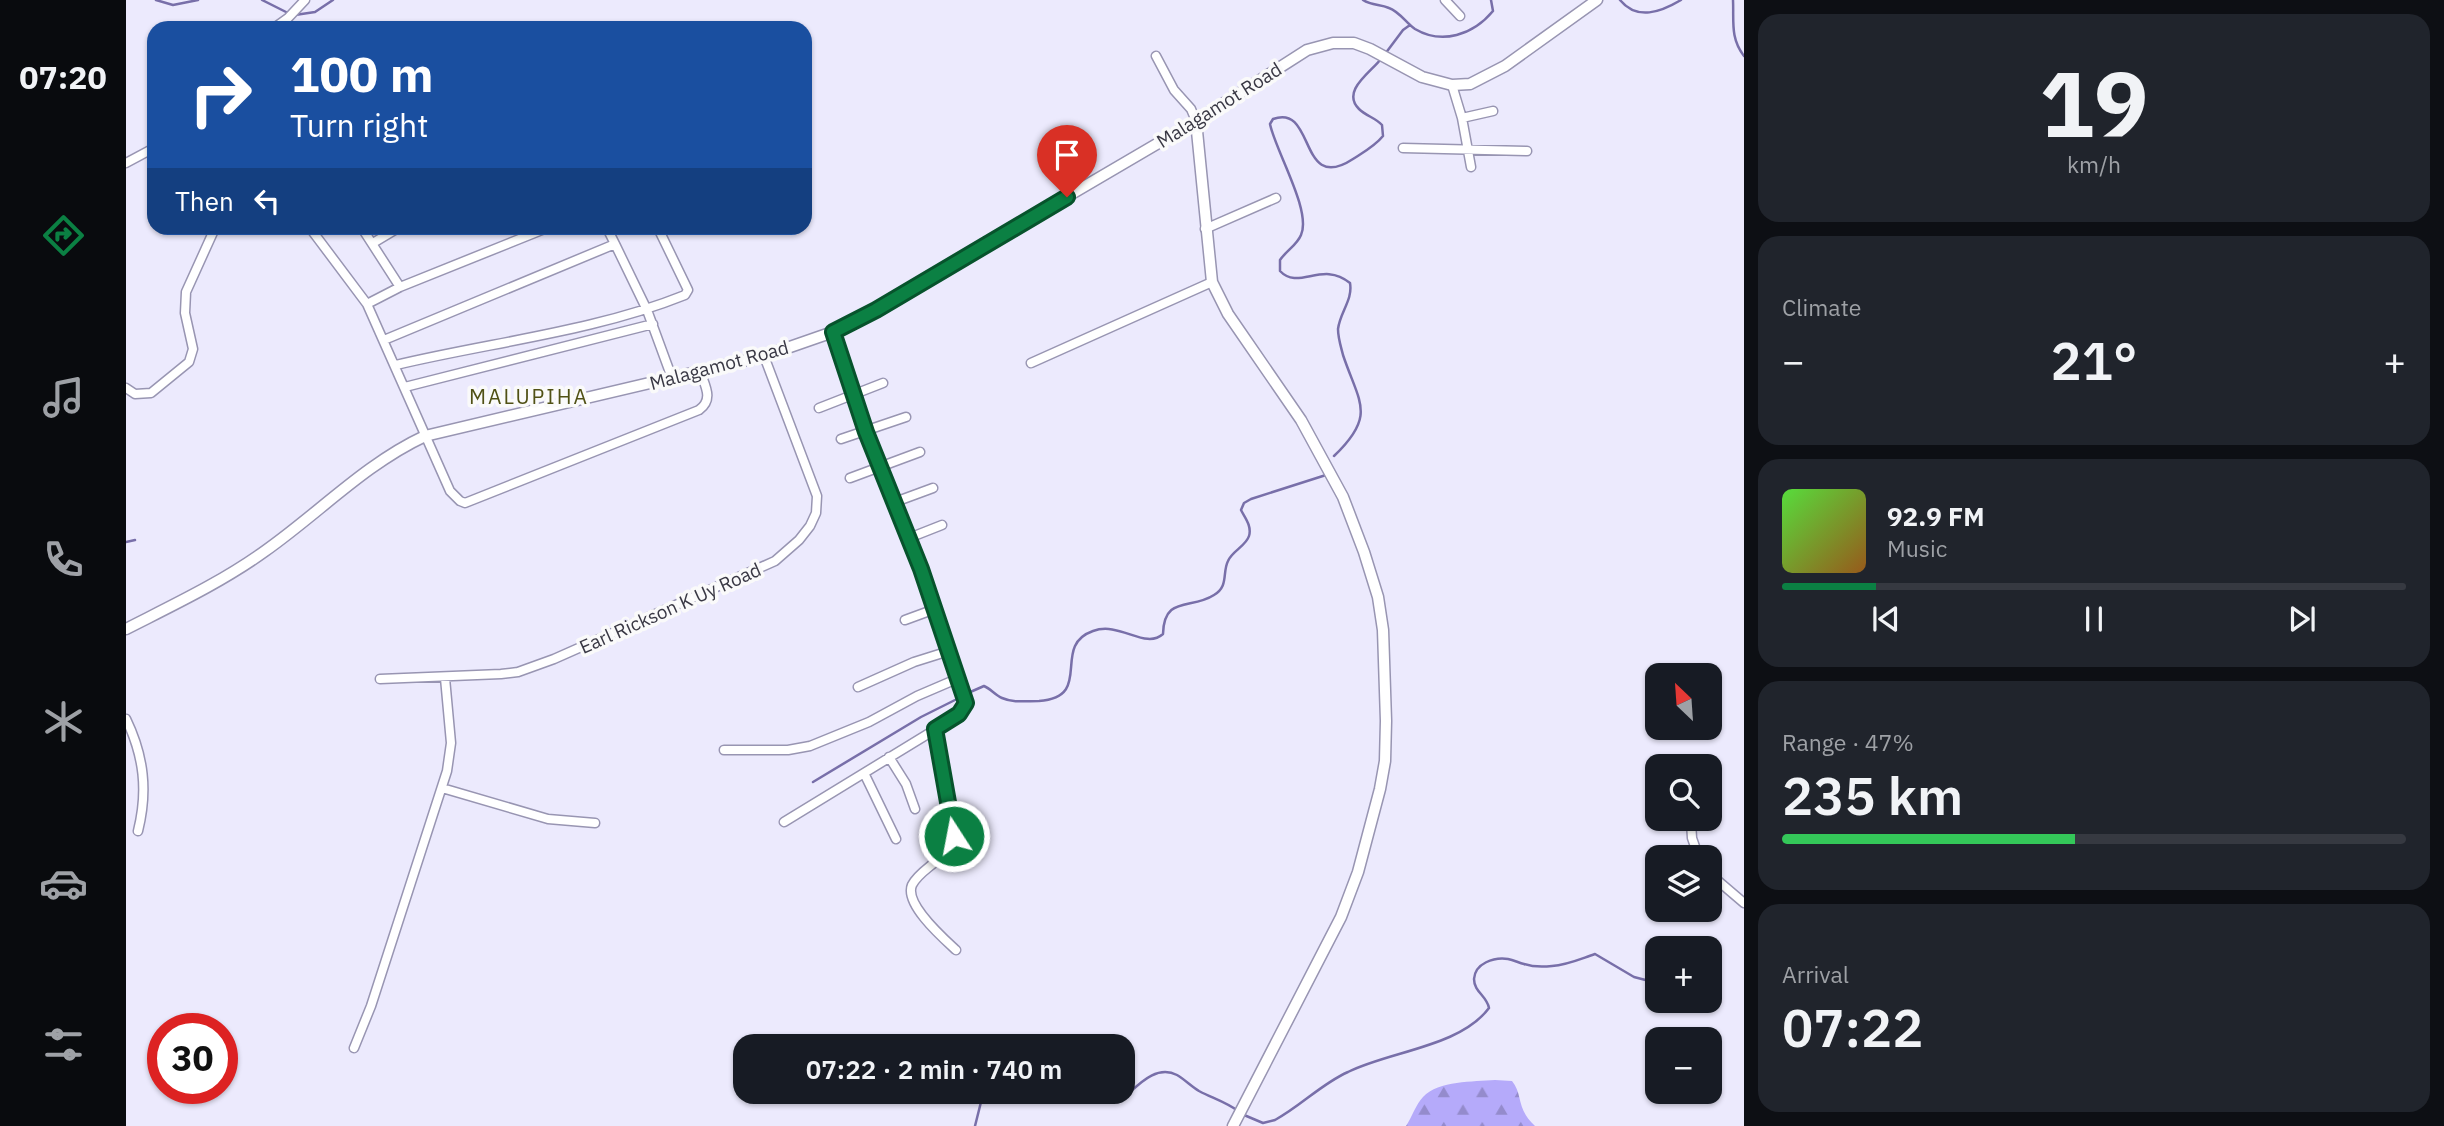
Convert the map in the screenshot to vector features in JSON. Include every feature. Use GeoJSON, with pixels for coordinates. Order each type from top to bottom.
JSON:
{"type":"FeatureCollection","features":[{"type":"Feature","properties":{"kind":"street"},"geometry":{"type":"LineString","coordinates":[[284,21],[305,0]]}},
{"type":"Feature","properties":{"kind":"street"},"geometry":{"type":"LineString","coordinates":[[1445,0],[1460,16]]}},
{"type":"Feature","properties":{"kind":"street","name":"Malagamot Road"},"geometry":{"type":"LineString","coordinates":[[126,629],[231,573],[266,550],[373,467],[404,446],[425,436],[764,356],[833,332],[876,310],[1316,47],[1344,43],[1370,49],[1422,77],[1452,85],[1469,84],[1491,75],[1595,1]]}},
{"type":"Feature","properties":{"kind":"street"},"geometry":{"type":"LineString","coordinates":[[1156,56],[1174,90],[1191,109],[1196,121],[1212,282],[1228,314],[1301,420],[1343,497],[1378,597],[1383,630],[1385,761],[1358,872],[1341,917],[1233,1125]]}},
{"type":"Feature","properties":{"kind":"street"},"geometry":{"type":"LineString","coordinates":[[1452,85],[1462,118],[1471,167]]}},
{"type":"Feature","properties":{"kind":"street"},"geometry":{"type":"LineString","coordinates":[[1462,118],[1493,111]]}},
{"type":"Feature","properties":{"kind":"street"},"geometry":{"type":"LineString","coordinates":[[1403,148],[1527,152]]}},
{"type":"Feature","properties":{"kind":"street"},"geometry":{"type":"LineString","coordinates":[[126,163],[147,152]]}},
{"type":"Feature","properties":{"kind":"street"},"geometry":{"type":"LineString","coordinates":[[1205,229],[1276,198]]}},
{"type":"Feature","properties":{"kind":"street"},"geometry":{"type":"LineString","coordinates":[[126,388],[135,394],[151,393],[189,362],[192,349],[185,313],[186,292],[212,235]]}},
{"type":"Feature","properties":{"kind":"street"},"geometry":{"type":"LineString","coordinates":[[315,235],[367,304],[450,491],[465,503],[699,410],[709,399],[700,371]]}},
{"type":"Feature","properties":{"kind":"street"},"geometry":{"type":"LineString","coordinates":[[367,235],[400,287]]}},
{"type":"Feature","properties":{"kind":"street"},"geometry":{"type":"LineString","coordinates":[[373,243],[386,235]]}},
{"type":"Feature","properties":{"kind":"street"},"geometry":{"type":"LineString","coordinates":[[367,304],[400,287],[530,235]]}},
{"type":"Feature","properties":{"kind":"street"},"geometry":{"type":"LineString","coordinates":[[610,235],[648,310],[673,377]]}},
{"type":"Feature","properties":{"kind":"street"},"geometry":{"type":"LineString","coordinates":[[396,365],[458,350],[524,340],[648,310],[685,295],[688,290],[661,235]]}},
{"type":"Feature","properties":{"kind":"street"},"geometry":{"type":"LineString","coordinates":[[384,340],[615,244]]}},
{"type":"Feature","properties":{"kind":"street"},"geometry":{"type":"LineString","coordinates":[[1031,363],[1212,282]]}},
{"type":"Feature","properties":{"kind":"street"},"geometry":{"type":"LineString","coordinates":[[405,387],[653,324]]}},
{"type":"Feature","properties":{"kind":"street"},"geometry":{"type":"LineString","coordinates":[[784,822],[954,718],[965,706],[959,678],[909,538],[866,432],[833,332]]}},
{"type":"Feature","properties":{"kind":"street","name":"Earl Rickson K Uy Road"},"geometry":{"type":"LineString","coordinates":[[380,679],[445,678],[518,672],[554,659],[765,567],[799,540],[814,518],[817,496],[764,356]]}},
{"type":"Feature","properties":{"kind":"street"},"geometry":{"type":"LineString","coordinates":[[819,408],[883,383]]}},
{"type":"Feature","properties":{"kind":"street"},"geometry":{"type":"LineString","coordinates":[[841,439],[906,417]]}},
{"type":"Feature","properties":{"kind":"street"},"geometry":{"type":"LineString","coordinates":[[850,478],[920,452]]}},
{"type":"Feature","properties":{"kind":"street"},"geometry":{"type":"LineString","coordinates":[[895,502],[933,488]]}},
{"type":"Feature","properties":{"kind":"street"},"geometry":{"type":"LineString","coordinates":[[909,538],[942,525]]}},
{"type":"Feature","properties":{"kind":"street"},"geometry":{"type":"LineString","coordinates":[[905,620],[934,608]]}},
{"type":"Feature","properties":{"kind":"street"},"geometry":{"type":"LineString","coordinates":[[858,687],[914,662],[949,651]]}},
{"type":"Feature","properties":{"kind":"street"},"geometry":{"type":"LineString","coordinates":[[354,1048],[371,1006],[447,771],[451,743],[445,678]]}},
{"type":"Feature","properties":{"kind":"street"},"geometry":{"type":"LineString","coordinates":[[724,750],[788,750],[810,746],[869,722],[917,696],[959,678]]}},
{"type":"Feature","properties":{"kind":"street"},"geometry":{"type":"LineString","coordinates":[[126,719],[138,747],[143,774],[144,800],[138,831]]}},
{"type":"Feature","properties":{"kind":"street"},"geometry":{"type":"LineString","coordinates":[[935,729],[954,836],[948,849],[917,877],[911,896],[920,911],[956,950]]}},
{"type":"Feature","properties":{"kind":"street"},"geometry":{"type":"LineString","coordinates":[[889,757],[906,784],[915,810]]}},
{"type":"Feature","properties":{"kind":"street"},"geometry":{"type":"LineString","coordinates":[[864,773],[896,839]]}},
{"type":"Feature","properties":{"kind":"street"},"geometry":{"type":"LineString","coordinates":[[442,788],[548,819],[596,823]]}},
{"type":"Feature","properties":{"kind":"street"},"geometry":{"type":"LineString","coordinates":[[1722,884],[1744,903]]}},
{"type":"Feature","properties":{"kind":"green space"},"geometry":{"type":"Polygon","coordinates":[[[1512,1081],[1525,1114],[1535,1126],[1406,1126],[1421,1100],[1430,1091],[1457,1083],[1512,1081]]]}},
{"type":"Feature","properties":{"kind":"waterway"},"geometry":{"type":"LineString","coordinates":[[156,0],[173,5],[198,0]]}},
{"type":"Feature","properties":{"kind":"waterway"},"geometry":{"type":"LineString","coordinates":[[262,0],[288,13]]}},
{"type":"Feature","properties":{"kind":"waterway"},"geometry":{"type":"LineString","coordinates":[[295,15],[315,12],[333,0]]}},
{"type":"Feature","properties":{"kind":"waterway"},"geometry":{"type":"LineString","coordinates":[[1363,0],[1393,10],[1425,34],[1446,37],[1467,31],[1485,19],[1493,11],[1491,0]]}},
{"type":"Feature","properties":{"kind":"waterway"},"geometry":{"type":"LineString","coordinates":[[1620,0],[1627,7],[1641,12],[1657,11],[1681,0]]}},
{"type":"Feature","properties":{"kind":"waterway"},"geometry":{"type":"LineString","coordinates":[[1733,0],[1735,36],[1744,56]]}},
{"type":"Feature","properties":{"kind":"waterway"},"geometry":{"type":"LineString","coordinates":[[1385,54],[1410,25]]}},
{"type":"Feature","properties":{"kind":"waterway"},"geometry":{"type":"LineString","coordinates":[[1334,456],[1356,430],[1360,419],[1359,397],[1343,355],[1338,332],[1350,295],[1350,283],[1330,274],[1295,278],[1280,271],[1280,260],[1299,239],[1303,224],[1302,211],[1270,124],[1273,119],[1287,118],[1296,124],[1315,158],[1323,166],[1336,167],[1353,159],[1383,136],[1382,125],[1359,109],[1353,96],[1359,82],[1381,59]]}},
{"type":"Feature","properties":{"kind":"waterway"},"geometry":{"type":"LineString","coordinates":[[968,693],[984,686],[1011,701],[1039,701],[1056,697],[1065,690],[1069,681],[1074,648],[1081,638],[1103,629],[1148,639],[1163,634],[1168,614],[1174,608],[1205,599],[1222,588],[1228,561],[1249,536],[1249,525],[1241,510],[1244,503],[1326,475]]}},
{"type":"Feature","properties":{"kind":"waterway"},"geometry":{"type":"LineString","coordinates":[[126,542],[135,540]]}},
{"type":"Feature","properties":{"kind":"waterway"},"geometry":{"type":"LineString","coordinates":[[813,782],[921,717],[961,697]]}},
{"type":"Feature","properties":{"kind":"waterway"},"geometry":{"type":"LineString","coordinates":[[1244,1115],[1263,1123],[1275,1120],[1348,1072],[1461,1032],[1489,1008],[1474,979],[1478,969],[1491,960],[1508,959],[1531,966],[1549,966],[1595,954],[1634,977],[1645,980]]}},
{"type":"Feature","properties":{"kind":"waterway"},"geometry":{"type":"LineString","coordinates":[[1135,1088],[1150,1076],[1170,1072],[1238,1111]]}},
{"type":"Feature","properties":{"kind":"waterway"},"geometry":{"type":"LineString","coordinates":[[975,1126],[980,1104]]}},
{"type":"Feature","properties":{"kind":"district","name":"MALUPIHA"},"geometry":{"type":"Point","coordinates":[529,397]}},
{"type":"Feature","properties":{"kind":"route"},"geometry":{"type":"LineString","coordinates":[[954,836],[935,729],[959,714],[966,703],[921,569],[866,432],[833,332],[876,310],[1067,197]]}}]}
